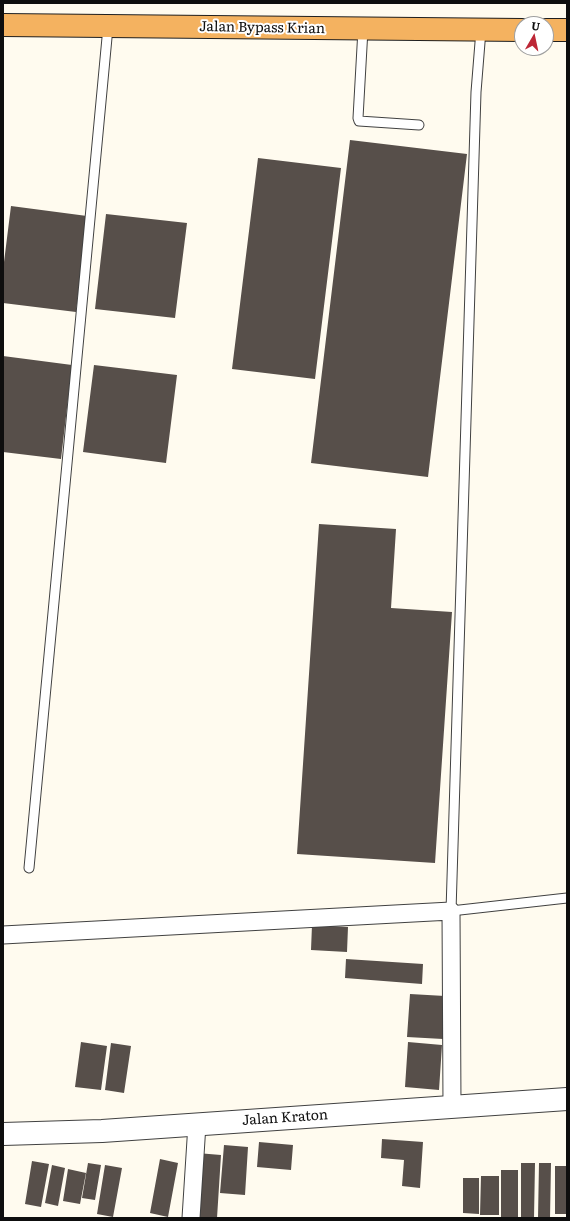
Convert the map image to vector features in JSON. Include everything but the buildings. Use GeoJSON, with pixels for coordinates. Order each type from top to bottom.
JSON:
{"type":"FeatureCollection","features":[{"type":"Feature","properties":{"kind":"highway","name":"Jalan Bypass Krian"},"geometry":{"type":"LineString","coordinates":[[3,24],[108,27],[363,30],[514,30]]}},
{"type":"Feature","properties":{"kind":"highway"},"geometry":{"type":"LineString","coordinates":[[554,30],[567,30]]}},
{"type":"Feature","properties":{"kind":"street"},"geometry":{"type":"LineString","coordinates":[[3,935],[451,911],[452,1106]]}},
{"type":"Feature","properties":{"kind":"street","name":"Jalan Kraton"},"geometry":{"type":"LineString","coordinates":[[3,1134],[197,1124],[567,1099]]}},
{"type":"Feature","properties":{"kind":"street"},"geometry":{"type":"LineString","coordinates":[[191,1218],[197,1124]]}},
{"type":"Feature","properties":{"kind":"lane"},"geometry":{"type":"LineString","coordinates":[[29,868],[108,27]]}},
{"type":"Feature","properties":{"kind":"lane"},"geometry":{"type":"LineString","coordinates":[[363,30],[358,118],[360,121],[419,124]]}},
{"type":"Feature","properties":{"kind":"lane"},"geometry":{"type":"LineString","coordinates":[[480,30],[476,92],[451,911],[567,898]]}}]}
